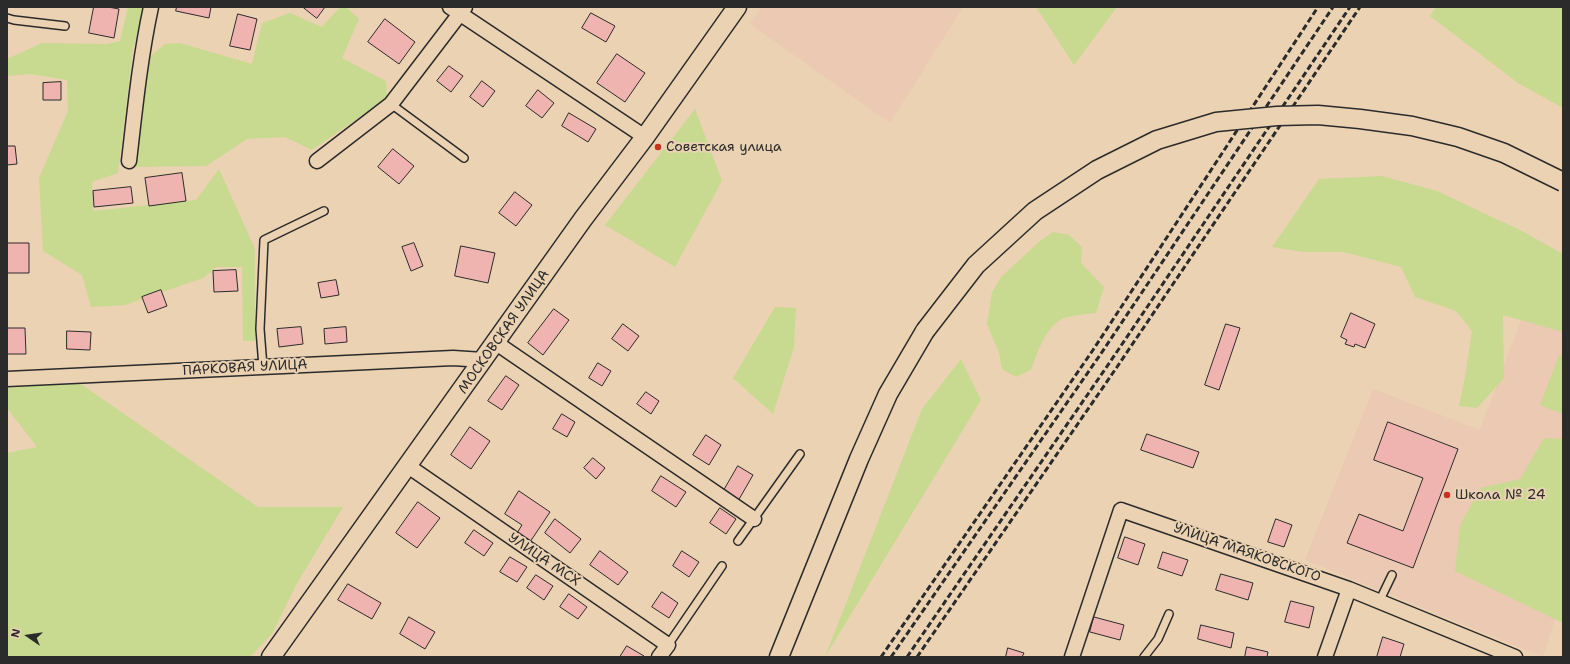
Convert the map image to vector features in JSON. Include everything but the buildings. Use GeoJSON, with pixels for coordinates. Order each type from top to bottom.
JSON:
{"type":"FeatureCollection","features":[{"type":"Feature","properties":{"kind":"street"},"geometry":{"type":"LineString","coordinates":[[129,161],[138,81],[151,7]]}},
{"type":"Feature","properties":{"kind":"street","name":"МОСКОВСКАЯ УЛИЦА"},"geometry":{"type":"LineString","coordinates":[[271,657],[737,7]]}},
{"type":"Feature","properties":{"kind":"street"},"geometry":{"type":"LineString","coordinates":[[317,161],[391,104],[458,9],[645,137]]}},
{"type":"Feature","properties":{"kind":"street"},"geometry":{"type":"LineString","coordinates":[[779,657],[859,459],[888,394],[925,331],[976,264],[1035,211],[1096,170],[1157,140],[1216,122],[1277,116],[1318,115],[1412,126],[1458,137],[1504,153],[1563,182]]}},
{"type":"Feature","properties":{"kind":"street"},"geometry":{"type":"LineString","coordinates":[[498,340],[502,347],[754,519]]}},
{"type":"Feature","properties":{"kind":"street","name":"ПАРКОВАЯ УЛИЦА"},"geometry":{"type":"LineString","coordinates":[[7,379],[453,358],[483,360]]}},
{"type":"Feature","properties":{"kind":"street","name":"УЛИЦА МСХ"},"geometry":{"type":"LineString","coordinates":[[408,466],[668,645]]}},
{"type":"Feature","properties":{"kind":"street","name":"УЛИЦА МАЯКОВСКОГО"},"geometry":{"type":"LineString","coordinates":[[1072,657],[1121,510],[1349,589],[1515,657]]}},
{"type":"Feature","properties":{"kind":"street"},"geometry":{"type":"LineString","coordinates":[[1325,657],[1349,589]]}},
{"type":"Feature","properties":{"kind":"street"},"geometry":{"type":"LineString","coordinates":[[659,657],[668,645]]}},
{"type":"Feature","properties":{"kind":"lane"},"geometry":{"type":"LineString","coordinates":[[7,18],[65,26]]}},
{"type":"Feature","properties":{"kind":"lane"},"geometry":{"type":"LineString","coordinates":[[391,104],[464,158]]}},
{"type":"Feature","properties":{"kind":"lane"},"geometry":{"type":"LineString","coordinates":[[263,367],[260,329],[264,240],[324,211]]}},
{"type":"Feature","properties":{"kind":"lane"},"geometry":{"type":"LineString","coordinates":[[738,541],[800,454]]}},
{"type":"Feature","properties":{"kind":"lane"},"geometry":{"type":"LineString","coordinates":[[668,645],[722,566]]}},
{"type":"Feature","properties":{"kind":"lane"},"geometry":{"type":"LineString","coordinates":[[1379,602],[1392,574]]}},
{"type":"Feature","properties":{"kind":"lane"},"geometry":{"type":"LineString","coordinates":[[1144,657],[1158,639],[1170,614]]}},
{"type":"Feature","properties":{"kind":"shaded area"},"geometry":{"type":"Polygon","coordinates":[[[762,7],[963,7],[890,123],[750,24],[762,7]]]}},
{"type":"Feature","properties":{"kind":"shaded area","name":"Школа № 24"},"geometry":{"type":"Polygon","coordinates":[[[1523,315],[1563,330],[1563,593],[1543,657],[1305,560],[1373,389],[1480,430],[1523,315]]]}},
{"type":"Feature","properties":{"kind":"green space"},"geometry":{"type":"Polygon","coordinates":[[[128,7],[144,7],[133,49],[118,173],[92,182],[93,211],[196,200],[219,169],[255,249],[255,341],[243,341],[242,267],[217,267],[203,278],[125,305],[91,307],[82,275],[43,251],[39,178],[68,111],[67,80],[31,74],[7,76],[7,59],[42,43],[108,44],[120,41],[128,7]]]}},
{"type":"Feature","properties":{"kind":"green space"},"geometry":{"type":"Polygon","coordinates":[[[340,7],[346,7],[359,19],[342,58],[386,81],[387,98],[312,150],[285,137],[247,139],[206,166],[135,167],[147,59],[165,44],[180,43],[252,64],[262,23],[290,13],[322,27],[340,7]]]}},
{"type":"Feature","properties":{"kind":"green space"},"geometry":{"type":"Polygon","coordinates":[[[1036,7],[1117,7],[1074,65],[1036,7]]]}},
{"type":"Feature","properties":{"kind":"green space"},"geometry":{"type":"Polygon","coordinates":[[[1436,7],[1563,7],[1563,108],[1518,83],[1430,16],[1436,7]]]}},
{"type":"Feature","properties":{"kind":"green space"},"geometry":{"type":"Polygon","coordinates":[[[695,109],[722,181],[675,267],[605,225],[695,109]]]}},
{"type":"Feature","properties":{"kind":"green space"},"geometry":{"type":"Polygon","coordinates":[[[1382,176],[1437,191],[1524,232],[1563,254],[1563,332],[1503,315],[1504,378],[1477,408],[1459,406],[1472,331],[1456,311],[1415,297],[1401,267],[1344,252],[1303,252],[1272,247],[1319,179],[1382,176]]]}},
{"type":"Feature","properties":{"kind":"green space"},"geometry":{"type":"Polygon","coordinates":[[[1053,232],[1069,235],[1082,247],[1081,263],[1104,287],[1096,313],[1068,317],[1058,322],[1047,333],[1031,370],[1016,377],[1002,369],[999,353],[987,324],[992,292],[1001,277],[1040,241],[1053,232]]]}},
{"type":"Feature","properties":{"kind":"green space"},"geometry":{"type":"Polygon","coordinates":[[[775,307],[796,308],[794,347],[773,414],[733,378],[775,307]]]}},
{"type":"Feature","properties":{"kind":"green space"},"geometry":{"type":"Polygon","coordinates":[[[1559,355],[1563,356],[1563,414],[1540,405],[1559,355]]]}},
{"type":"Feature","properties":{"kind":"green space"},"geometry":{"type":"Polygon","coordinates":[[[961,359],[981,400],[825,657],[922,409],[961,359]]]}},
{"type":"Feature","properties":{"kind":"green space"},"geometry":{"type":"Polygon","coordinates":[[[78,382],[258,507],[343,507],[296,585],[272,634],[250,657],[7,657],[7,453],[37,447],[7,408],[7,388],[78,382]]]}},
{"type":"Feature","properties":{"kind":"green space"},"geometry":{"type":"Polygon","coordinates":[[[1544,438],[1563,439],[1563,623],[1455,571],[1460,525],[1481,488],[1520,479],[1544,438]]]}},
{"type":"Feature","properties":{"kind":"railway"},"geometry":{"type":"LineString","coordinates":[[881,657],[1093,350],[1318,7]]}},
{"type":"Feature","properties":{"kind":"railway"},"geometry":{"type":"LineString","coordinates":[[891,657],[1100,355],[1333,7]]}},
{"type":"Feature","properties":{"kind":"railway"},"geometry":{"type":"LineString","coordinates":[[907,657],[1110,362],[1350,7]]}},
{"type":"Feature","properties":{"kind":"railway"},"geometry":{"type":"LineString","coordinates":[[917,657],[1117,367],[1360,7]]}},
{"type":"Feature","properties":{"kind":"place","name":"Советская улица"},"geometry":{"type":"Point","coordinates":[658,147]}},
{"type":"Feature","properties":{"kind":"place","name":"Школа № 24"},"geometry":{"type":"Point","coordinates":[1447,495]}}]}
